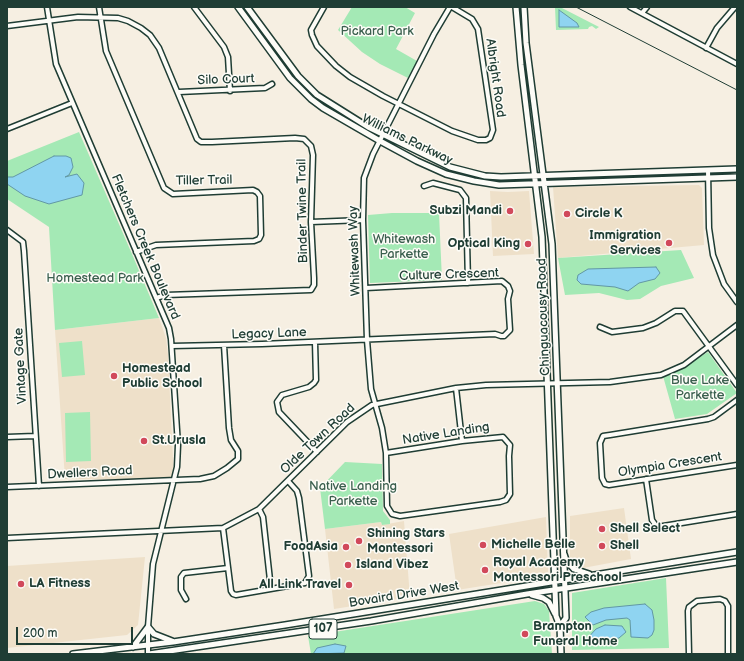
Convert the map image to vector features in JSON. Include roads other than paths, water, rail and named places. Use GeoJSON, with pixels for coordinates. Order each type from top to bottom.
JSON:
{"type":"FeatureCollection","features":[{"type":"Feature","properties":{"kind":"main road","name":"Williams Parkway"},"geometry":{"type":"LineString","coordinates":[[238,7],[296,86],[323,108],[380,141],[428,166],[463,179],[499,185],[544,182],[737,177]]}},
{"type":"Feature","properties":{"kind":"main road","name":"Williams Parkway"},"geometry":{"type":"LineString","coordinates":[[247,7],[287,63],[307,86],[328,103],[433,160],[468,172],[501,177],[536,174],[737,169]]}},
{"type":"Feature","properties":{"kind":"main road","name":"Chinguacousy Road"},"geometry":{"type":"LineString","coordinates":[[516,7],[521,65],[536,174],[542,237],[549,383],[556,616],[560,626],[561,654]]}},
{"type":"Feature","properties":{"kind":"main road","name":"Chinguacousy Road"},"geometry":{"type":"LineString","coordinates":[[524,7],[526,44],[552,233],[558,383],[563,579],[566,618],[560,626]]}},
{"type":"Feature","properties":{"kind":"main road"},"geometry":{"type":"LineString","coordinates":[[562,550],[566,560],[572,567],[590,575]]}},
{"type":"Feature","properties":{"kind":"main road","name":"Bovaird Drive West"},"geometry":{"type":"LineString","coordinates":[[73,654],[173,642],[737,552]]}},
{"type":"Feature","properties":{"kind":"main road","name":"Bovaird Drive West"},"geometry":{"type":"LineString","coordinates":[[149,654],[443,610],[527,594],[737,562]]}},
{"type":"Feature","properties":{"kind":"main road"},"geometry":{"type":"LineString","coordinates":[[527,594],[543,598],[551,605],[556,616]]}},
{"type":"Feature","properties":{"kind":"main road"},"geometry":{"type":"LineString","coordinates":[[441,600],[443,610]]}},
{"type":"Feature","properties":{"kind":"main road"},"geometry":{"type":"LineString","coordinates":[[133,647],[148,627],[154,634],[173,642]]}},
{"type":"Feature","properties":{"kind":"street","name":"Fletchers Creek Boulevard"},"geometry":{"type":"LineString","coordinates":[[47,7],[56,64],[169,328],[172,346],[178,446],[174,480],[153,564],[148,627],[149,654]]}},
{"type":"Feature","properties":{"kind":"street"},"geometry":{"type":"LineString","coordinates":[[99,7],[101,16]]}},
{"type":"Feature","properties":{"kind":"street"},"geometry":{"type":"LineString","coordinates":[[194,7],[224,47],[228,58],[230,91]]}},
{"type":"Feature","properties":{"kind":"street"},"geometry":{"type":"LineString","coordinates":[[324,7],[311,30],[317,46],[336,66],[350,77],[400,104]]}},
{"type":"Feature","properties":{"kind":"street","name":"Whitewash Way"},"geometry":{"type":"LineString","coordinates":[[375,404],[371,389],[366,340],[366,288],[363,220],[364,178],[383,134],[400,104],[434,34],[451,7]]}},
{"type":"Feature","properties":{"kind":"street","name":"Albright Road"},"geometry":{"type":"LineString","coordinates":[[400,104],[466,136],[486,140],[492,134],[478,29],[472,19],[451,7]]}},
{"type":"Feature","properties":{"kind":"street"},"geometry":{"type":"LineString","coordinates":[[630,7],[737,64]]}},
{"type":"Feature","properties":{"kind":"street"},"geometry":{"type":"LineString","coordinates":[[642,13],[647,7]]}},
{"type":"Feature","properties":{"kind":"street"},"geometry":{"type":"LineString","coordinates":[[706,48],[717,28],[736,8]]}},
{"type":"Feature","properties":{"kind":"street","name":"Binder Twine Trail"},"geometry":{"type":"LineString","coordinates":[[7,26],[49,20],[101,16],[128,21],[150,35],[159,48],[179,92],[197,140],[201,142],[295,138],[304,140],[310,146],[314,156],[311,222],[314,285],[311,290],[166,295],[156,298]]}},
{"type":"Feature","properties":{"kind":"street","name":"Tiller Trail"},"geometry":{"type":"LineString","coordinates":[[101,16],[106,51],[164,188],[173,194],[253,190],[258,192],[260,196],[261,235],[254,241],[156,245],[136,252]]}},
{"type":"Feature","properties":{"kind":"street","name":"Silo Court"},"geometry":{"type":"LineString","coordinates":[[179,92],[230,91],[265,88],[272,84]]}},
{"type":"Feature","properties":{"kind":"street"},"geometry":{"type":"LineString","coordinates":[[7,129],[72,103]]}},
{"type":"Feature","properties":{"kind":"street"},"geometry":{"type":"LineString","coordinates":[[708,170],[709,228],[713,255],[724,284],[737,302]]}},
{"type":"Feature","properties":{"kind":"street"},"geometry":{"type":"LineString","coordinates":[[424,186],[433,183],[460,190],[466,198],[468,283]]}},
{"type":"Feature","properties":{"kind":"street"},"geometry":{"type":"LineString","coordinates":[[311,222],[363,220]]}},
{"type":"Feature","properties":{"kind":"street","name":"Vintage Gate"},"geometry":{"type":"LineString","coordinates":[[7,230],[23,242],[39,486]]}},
{"type":"Feature","properties":{"kind":"street","name":"Culture Crescent"},"geometry":{"type":"LineString","coordinates":[[366,288],[499,281],[508,286],[510,291],[508,299],[510,326],[508,333],[501,336],[495,334],[366,340]]}},
{"type":"Feature","properties":{"kind":"street"},"geometry":{"type":"LineString","coordinates":[[600,327],[612,332],[643,328],[679,310],[683,311],[737,385]]}},
{"type":"Feature","properties":{"kind":"street","name":"Olde Town Road"},"geometry":{"type":"LineString","coordinates":[[161,530],[223,528],[258,509],[347,422],[363,410],[375,404],[456,388],[486,385],[610,382],[661,375],[684,365],[737,325]]}},
{"type":"Feature","properties":{"kind":"street","name":"Legacy Lane"},"geometry":{"type":"LineString","coordinates":[[172,346],[366,340]]}},
{"type":"Feature","properties":{"kind":"street"},"geometry":{"type":"LineString","coordinates":[[315,342],[316,380],[309,387],[286,393],[279,398],[277,402],[279,412],[317,452]]}},
{"type":"Feature","properties":{"kind":"street","name":"Dwellers Road"},"geometry":{"type":"LineString","coordinates":[[7,487],[200,479],[214,476],[227,468],[238,458],[238,451],[231,440],[229,428],[224,345]]}},
{"type":"Feature","properties":{"kind":"street"},"geometry":{"type":"LineString","coordinates":[[456,388],[462,441]]}},
{"type":"Feature","properties":{"kind":"street","name":"Olympia Crescent"},"geometry":{"type":"LineString","coordinates":[[737,400],[714,417],[708,419],[603,436],[601,439],[600,471],[605,484],[737,465]]}},
{"type":"Feature","properties":{"kind":"street","name":"Native Landing"},"geometry":{"type":"LineString","coordinates":[[375,404],[382,428],[386,453],[387,506],[389,511],[396,516],[506,500],[511,489],[509,456],[510,445],[503,437],[498,436],[386,453]]}},
{"type":"Feature","properties":{"kind":"street"},"geometry":{"type":"LineString","coordinates":[[7,438],[35,436]]}},
{"type":"Feature","properties":{"kind":"street"},"geometry":{"type":"LineString","coordinates":[[646,479],[652,520],[657,527],[737,514]]}},
{"type":"Feature","properties":{"kind":"street"},"geometry":{"type":"LineString","coordinates":[[223,528],[231,591],[236,595],[305,583],[309,576],[299,498],[297,490],[288,481]]}},
{"type":"Feature","properties":{"kind":"street"},"geometry":{"type":"LineString","coordinates":[[258,509],[263,517],[271,589]]}},
{"type":"Feature","properties":{"kind":"street"},"geometry":{"type":"LineString","coordinates":[[7,538],[161,530]]}},
{"type":"Feature","properties":{"kind":"street"},"geometry":{"type":"LineString","coordinates":[[186,599],[180,590],[181,576],[184,572],[228,568]]}},
{"type":"Feature","properties":{"kind":"street"},"geometry":{"type":"LineString","coordinates":[[689,654],[689,607],[697,601],[724,599],[728,606],[728,654]]}},
{"type":"Feature","properties":{"kind":"water"},"geometry":{"type":"Polygon","coordinates":[[[559,10],[577,23],[579,27],[559,27],[559,10]]]}},
{"type":"Feature","properties":{"kind":"water"},"geometry":{"type":"Polygon","coordinates":[[[54,156],[66,156],[71,158],[73,167],[69,175],[65,177],[77,174],[84,183],[82,195],[49,204],[25,196],[7,184],[7,177],[13,177],[54,156]]]}},
{"type":"Feature","properties":{"kind":"water"},"geometry":{"type":"Polygon","coordinates":[[[656,267],[660,273],[655,279],[639,283],[628,291],[615,287],[581,284],[577,280],[578,275],[588,269],[656,267]]]}},
{"type":"Feature","properties":{"kind":"water"},"geometry":{"type":"Polygon","coordinates":[[[645,604],[652,610],[654,620],[654,630],[652,635],[648,638],[631,637],[630,620],[627,618],[606,620],[593,625],[585,617],[591,612],[604,608],[645,604]]]}},
{"type":"Feature","properties":{"kind":"water"},"geometry":{"type":"Polygon","coordinates":[[[605,625],[622,626],[626,632],[619,638],[586,644],[584,642],[596,629],[605,625]]]}},
{"type":"Feature","properties":{"kind":"water"},"geometry":{"type":"Polygon","coordinates":[[[335,644],[346,646],[344,653],[313,654],[317,648],[335,644]]]}},
{"type":"Feature","properties":{"kind":"railway"},"geometry":{"type":"LineString","coordinates":[[576,7],[737,90]]}},
{"type":"Feature","properties":{"kind":"place","name":"Subzi Mandi"},"geometry":{"type":"Point","coordinates":[510,211]}},
{"type":"Feature","properties":{"kind":"place","name":"Circle K"},"geometry":{"type":"Point","coordinates":[567,214]}},
{"type":"Feature","properties":{"kind":"place","name":"Immigration Services"},"geometry":{"type":"Point","coordinates":[669,243]}},
{"type":"Feature","properties":{"kind":"place","name":"Optical King"},"geometry":{"type":"Point","coordinates":[528,244]}},
{"type":"Feature","properties":{"kind":"place","name":"Homestead Public School"},"geometry":{"type":"Point","coordinates":[114,376]}},
{"type":"Feature","properties":{"kind":"place","name":"St.Urusla"},"geometry":{"type":"Point","coordinates":[144,441]}},
{"type":"Feature","properties":{"kind":"place","name":"Shell Select"},"geometry":{"type":"Point","coordinates":[602,529]}},
{"type":"Feature","properties":{"kind":"place","name":"Shining Stars Montessori"},"geometry":{"type":"Point","coordinates":[359,541]}},
{"type":"Feature","properties":{"kind":"place","name":"Michelle Belle"},"geometry":{"type":"Point","coordinates":[483,545]}},
{"type":"Feature","properties":{"kind":"place","name":"Shell"},"geometry":{"type":"Point","coordinates":[602,546]}},
{"type":"Feature","properties":{"kind":"place","name":"FoodAsia"},"geometry":{"type":"Point","coordinates":[346,547]}},
{"type":"Feature","properties":{"kind":"place","name":"Island Vibez"},"geometry":{"type":"Point","coordinates":[348,565]}},
{"type":"Feature","properties":{"kind":"place","name":"Royal Academy Montessori Preschool"},"geometry":{"type":"Point","coordinates":[485,570]}},
{"type":"Feature","properties":{"kind":"place","name":"LA Fitness"},"geometry":{"type":"Point","coordinates":[21,584]}},
{"type":"Feature","properties":{"kind":"place","name":"All Link Travel"},"geometry":{"type":"Point","coordinates":[349,585]}},
{"type":"Feature","properties":{"kind":"place","name":"Brampton Funeral Home"},"geometry":{"type":"Point","coordinates":[525,634]}},
{"type":"Feature","properties":{"kind":"park label","name":"Pickard Park"},"geometry":{"type":"Point","coordinates":[377,32]}},
{"type":"Feature","properties":{"kind":"park label","name":"Whitewash Parkette"},"geometry":{"type":"Point","coordinates":[404,248]}},
{"type":"Feature","properties":{"kind":"park label","name":"Homestead Park"},"geometry":{"type":"Point","coordinates":[95,279]}},
{"type":"Feature","properties":{"kind":"park label","name":"Blue Lake Parkette"},"geometry":{"type":"Point","coordinates":[700,388]}},
{"type":"Feature","properties":{"kind":"park label","name":"Native Landing Parkette"},"geometry":{"type":"Point","coordinates":[353,494]}}]}
